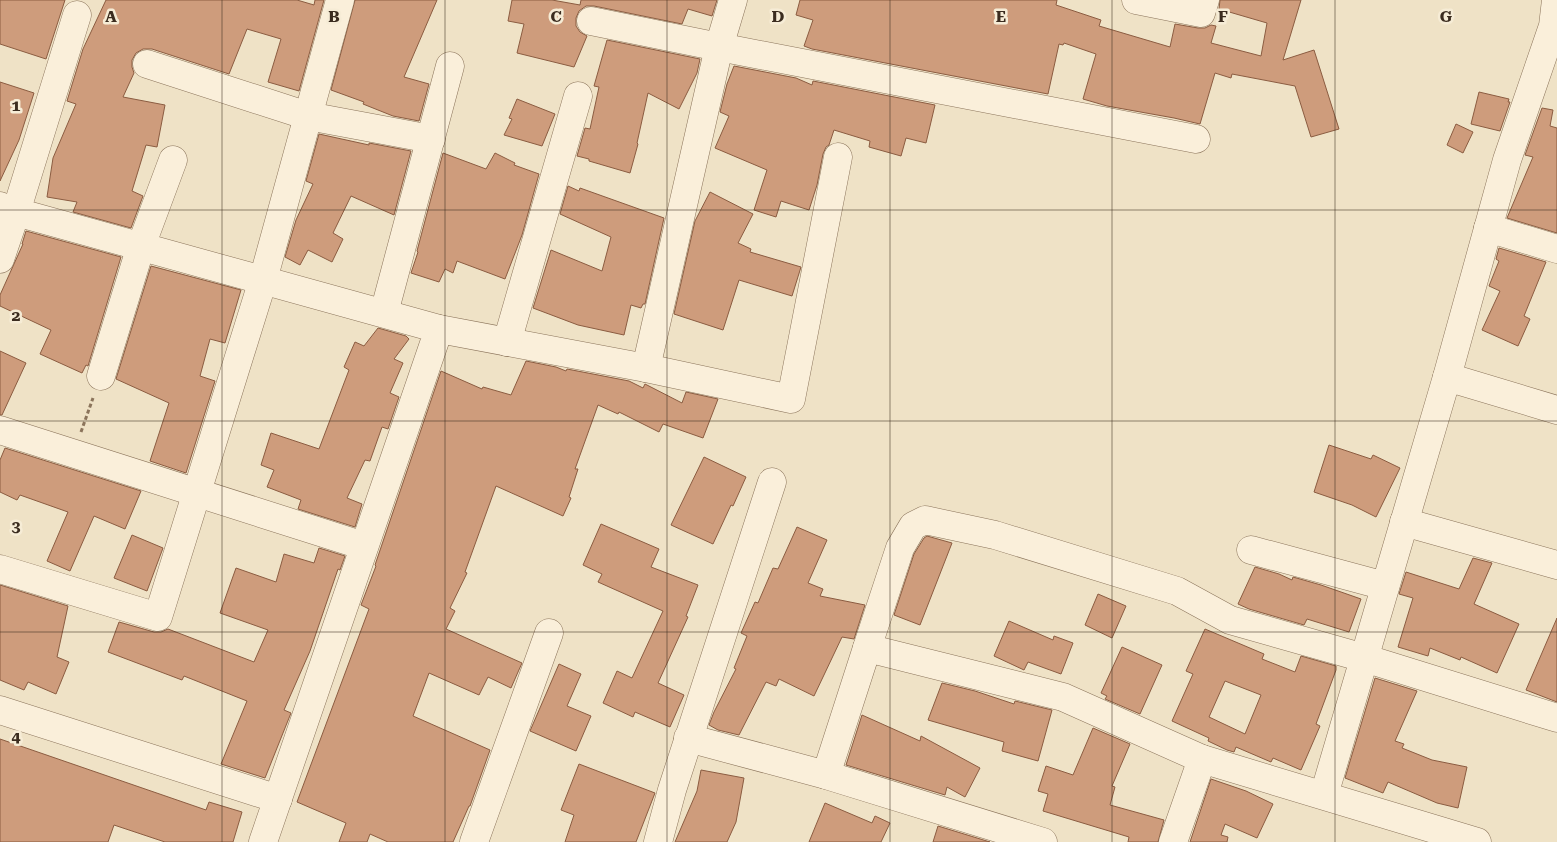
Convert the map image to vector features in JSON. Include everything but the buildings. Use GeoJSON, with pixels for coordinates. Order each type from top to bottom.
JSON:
{"type":"FeatureCollection","features":[{"type":"Feature","properties":{"kind":"street"},"geometry":{"type":"LineString","coordinates":[[0,569],[158,618],[263,280],[340,0]]}},
{"type":"Feature","properties":{"kind":"street"},"geometry":{"type":"LineString","coordinates":[[646,368],[720,47],[733,0]]}},
{"type":"Feature","properties":{"kind":"street"},"geometry":{"type":"LineString","coordinates":[[1136,0],[1201,13],[1205,0]]}},
{"type":"Feature","properties":{"kind":"street"},"geometry":{"type":"LineString","coordinates":[[1324,795],[1447,376],[1507,160],[1553,26],[1556,0]]}},
{"type":"Feature","properties":{"kind":"street"},"geometry":{"type":"LineString","coordinates":[[0,259],[8,209],[77,15]]}},
{"type":"Feature","properties":{"kind":"street"},"geometry":{"type":"LineString","coordinates":[[591,21],[1196,139]]}},
{"type":"Feature","properties":{"kind":"street"},"geometry":{"type":"LineString","coordinates":[[1529,96],[1557,60]]}},
{"type":"Feature","properties":{"kind":"street"},"geometry":{"type":"LineString","coordinates":[[147,64],[308,116],[431,139]]}},
{"type":"Feature","properties":{"kind":"street"},"geometry":{"type":"LineString","coordinates":[[384,314],[450,66]]}},
{"type":"Feature","properties":{"kind":"street"},"geometry":{"type":"LineString","coordinates":[[508,342],[578,96]]}},
{"type":"Feature","properties":{"kind":"street"},"geometry":{"type":"LineString","coordinates":[[8,209],[439,329],[646,368],[791,399],[838,157]]}},
{"type":"Feature","properties":{"kind":"street"},"geometry":{"type":"LineString","coordinates":[[101,376],[140,246],[172,160]]}},
{"type":"Feature","properties":{"kind":"street"},"geometry":{"type":"LineString","coordinates":[[1488,228],[1557,249]]}},
{"type":"Feature","properties":{"kind":"street"},"geometry":{"type":"LineString","coordinates":[[263,842],[439,329]]}},
{"type":"Feature","properties":{"kind":"street"},"geometry":{"type":"LineString","coordinates":[[1447,376],[1557,410]]}},
{"type":"Feature","properties":{"kind":"street"},"geometry":{"type":"LineString","coordinates":[[0,430],[364,546]]}},
{"type":"Feature","properties":{"kind":"street"},"geometry":{"type":"LineString","coordinates":[[658,842],[688,738],[772,482]]}},
{"type":"Feature","properties":{"kind":"street"},"geometry":{"type":"LineString","coordinates":[[826,775],[900,548],[912,526],[926,520],[995,535],[1177,591],[1230,620],[1364,658],[1557,718]]}},
{"type":"Feature","properties":{"kind":"street"},"geometry":{"type":"LineString","coordinates":[[1404,522],[1557,565]]}},
{"type":"Feature","properties":{"kind":"street"},"geometry":{"type":"LineString","coordinates":[[1251,550],[1385,586]]}},
{"type":"Feature","properties":{"kind":"street"},"geometry":{"type":"LineString","coordinates":[[474,842],[549,633]]}},
{"type":"Feature","properties":{"kind":"street"},"geometry":{"type":"LineString","coordinates":[[867,648],[1063,697],[1202,759],[1478,842]]}},
{"type":"Feature","properties":{"kind":"street"},"geometry":{"type":"LineString","coordinates":[[0,710],[278,799]]}},
{"type":"Feature","properties":{"kind":"street"},"geometry":{"type":"LineString","coordinates":[[688,738],[826,775],[1043,842]]}},
{"type":"Feature","properties":{"kind":"street"},"geometry":{"type":"LineString","coordinates":[[1173,842],[1202,759]]}},
{"type":"Feature","properties":{"kind":"path"},"geometry":{"type":"LineString","coordinates":[[73,453],[101,376]]}}]}
